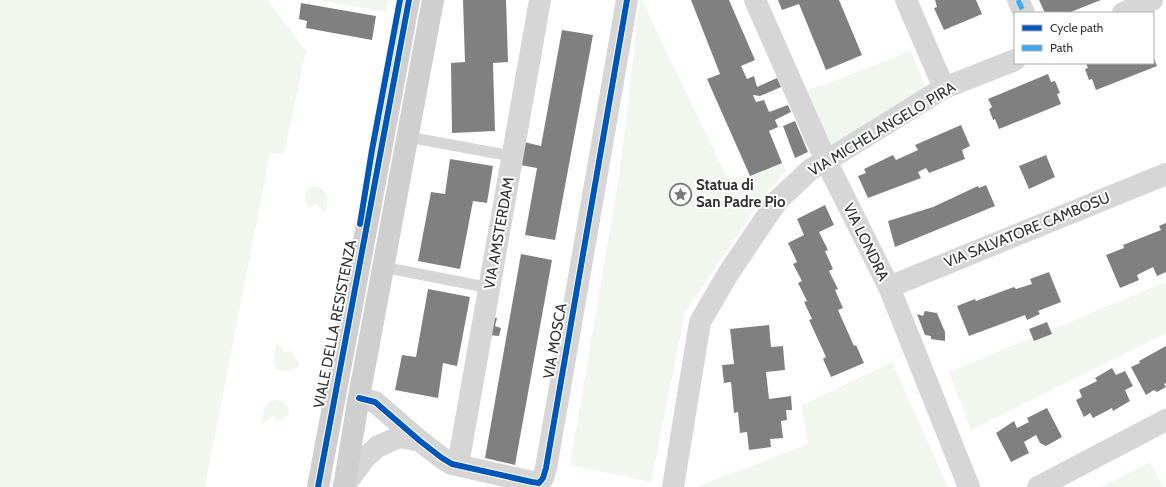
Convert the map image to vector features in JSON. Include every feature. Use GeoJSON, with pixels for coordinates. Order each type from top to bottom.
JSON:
{"type":"FeatureCollection","features":[{"type":"Feature","properties":{"kind":"street","name":"VIALE DELLA RESISTENZA"},"geometry":{"type":"LineString","coordinates":[[318,487],[409,0]]}},
{"type":"Feature","properties":{"kind":"street"},"geometry":{"type":"LineString","coordinates":[[344,486],[433,0]]}},
{"type":"Feature","properties":{"kind":"street","name":"VIA AMSTERDAM"},"geometry":{"type":"LineString","coordinates":[[458,465],[540,0]]}},
{"type":"Feature","properties":{"kind":"street","name":"VIA MOSCA"},"geometry":{"type":"LineString","coordinates":[[359,400],[375,402],[420,442],[452,464],[532,482],[539,483],[543,478],[627,0]]}},
{"type":"Feature","properties":{"kind":"street","name":"VIA LONDRA"},"geometry":{"type":"LineString","coordinates":[[755,0],[826,161],[889,287],[969,487]]}},
{"type":"Feature","properties":{"kind":"street"},"geometry":{"type":"LineString","coordinates":[[906,0],[944,88]]}},
{"type":"Feature","properties":{"kind":"street"},"geometry":{"type":"LineString","coordinates":[[1018,0],[1024,12]]}},
{"type":"Feature","properties":{"kind":"street"},"geometry":{"type":"LineString","coordinates":[[1125,12],[1152,0]]}},
{"type":"Feature","properties":{"kind":"street","name":"VIA MICHELANGELO PIRA"},"geometry":{"type":"LineString","coordinates":[[673,487],[700,322],[728,274],[777,201],[811,169],[944,88],[1014,60]]}},
{"type":"Feature","properties":{"kind":"street","name":"VIA SALVATORE CAMBOSU"},"geometry":{"type":"LineString","coordinates":[[889,287],[1166,174]]}},
{"type":"Feature","properties":{"kind":"street"},"geometry":{"type":"LineString","coordinates":[[1038,487],[1166,420]]}},
{"type":"Feature","properties":{"kind":"street","name":"VIA MOSCA"},"geometry":{"type":"LineString","coordinates":[[344,486],[365,458],[377,447],[399,437],[420,442]]}},
{"type":"Feature","properties":{"kind":"lane"},"geometry":{"type":"LineString","coordinates":[[408,137],[506,155]]}},
{"type":"Feature","properties":{"kind":"lane"},"geometry":{"type":"LineString","coordinates":[[383,267],[485,287]]}},
{"type":"Feature","properties":{"kind":"shaded area"},"geometry":{"type":"Polygon","coordinates":[[[0,0],[268,0],[306,51],[284,154],[270,153],[205,487],[0,487],[0,0]]]}},
{"type":"Feature","properties":{"kind":"shaded area"},"geometry":{"type":"Polygon","coordinates":[[[318,0],[388,0],[386,12],[318,0]]]}},
{"type":"Feature","properties":{"kind":"shaded area"},"geometry":{"type":"Polygon","coordinates":[[[640,0],[642,0],[728,180],[782,163],[786,171],[764,196],[685,312],[651,482],[570,465],[620,170],[640,0]]]}},
{"type":"Feature","properties":{"kind":"shaded area"},"geometry":{"type":"Polygon","coordinates":[[[911,51],[926,88],[830,147],[804,92],[911,51]]]}},
{"type":"Feature","properties":{"kind":"shaded area"},"geometry":{"type":"Polygon","coordinates":[[[314,186],[320,188],[328,196],[325,213],[316,204],[309,208],[307,204],[305,198],[306,192],[314,186]]]}},
{"type":"Feature","properties":{"kind":"shaded area"},"geometry":{"type":"Polygon","coordinates":[[[1166,282],[1166,333],[971,430],[949,372],[1166,282]]]}},
{"type":"Feature","properties":{"kind":"shaded area"},"geometry":{"type":"Polygon","coordinates":[[[276,342],[285,353],[290,350],[300,364],[295,369],[286,372],[276,369],[274,362],[276,342]]]}},
{"type":"Feature","properties":{"kind":"shaded area"},"geometry":{"type":"Polygon","coordinates":[[[892,362],[948,487],[696,487],[808,444],[801,406],[892,362]]]}},
{"type":"Feature","properties":{"kind":"shaded area"},"geometry":{"type":"Polygon","coordinates":[[[278,400],[288,406],[289,414],[278,422],[273,416],[262,424],[264,411],[269,402],[278,400]]]}},
{"type":"Feature","properties":{"kind":"shaded area"},"geometry":{"type":"Polygon","coordinates":[[[1150,462],[1163,487],[1101,487],[1150,462]]]}},
{"type":"Feature","properties":{"kind":"building"},"geometry":{"type":"Polygon","coordinates":[[[463,0],[506,0],[508,62],[493,63],[495,131],[452,133],[451,63],[465,62],[463,0]]]}},
{"type":"Feature","properties":{"kind":"building"},"geometry":{"type":"Polygon","coordinates":[[[691,0],[729,0],[755,60],[741,66],[747,79],[754,76],[757,87],[777,78],[781,87],[760,96],[753,95],[756,102],[764,100],[769,112],[788,105],[791,112],[775,120],[778,127],[769,131],[782,163],[750,176],[707,79],[720,74],[691,0]]]}},
{"type":"Feature","properties":{"kind":"building"},"geometry":{"type":"Polygon","coordinates":[[[778,0],[839,0],[862,55],[826,70],[799,4],[782,10],[778,0]]]}},
{"type":"Feature","properties":{"kind":"building"},"geometry":{"type":"Polygon","coordinates":[[[935,0],[976,0],[982,14],[944,30],[934,8],[937,7],[935,0]]]}},
{"type":"Feature","properties":{"kind":"building"},"geometry":{"type":"Polygon","coordinates":[[[1039,0],[1101,0],[1071,12],[1045,12],[1039,0]]]}},
{"type":"Feature","properties":{"kind":"building"},"geometry":{"type":"Polygon","coordinates":[[[301,3],[376,16],[372,40],[306,28],[307,21],[299,19],[301,3]]]}},
{"type":"Feature","properties":{"kind":"building"},"geometry":{"type":"Polygon","coordinates":[[[562,30],[593,35],[555,240],[525,235],[537,168],[520,165],[524,142],[541,146],[562,30]]]}},
{"type":"Feature","properties":{"kind":"building"},"geometry":{"type":"Polygon","coordinates":[[[1154,58],[1157,66],[1096,90],[1092,79],[1089,80],[1085,69],[1088,68],[1086,64],[1154,64],[1154,58]]]}},
{"type":"Feature","properties":{"kind":"building"},"geometry":{"type":"Polygon","coordinates":[[[1048,74],[1051,82],[1055,81],[1060,93],[1057,94],[1061,104],[999,129],[995,119],[993,120],[989,109],[992,107],[988,99],[1048,74]]]}},
{"type":"Feature","properties":{"kind":"building"},"geometry":{"type":"Polygon","coordinates":[[[795,121],[808,152],[795,158],[783,126],[795,121]]]}},
{"type":"Feature","properties":{"kind":"building"},"geometry":{"type":"Polygon","coordinates":[[[961,125],[970,146],[962,150],[965,159],[929,173],[926,168],[918,172],[921,178],[868,198],[858,176],[866,173],[864,169],[893,155],[896,160],[918,150],[915,145],[961,125]]]}},
{"type":"Feature","properties":{"kind":"building"},"geometry":{"type":"Polygon","coordinates":[[[1046,155],[1055,177],[1029,189],[1019,166],[1046,155]]]}},
{"type":"Feature","properties":{"kind":"building"},"geometry":{"type":"Polygon","coordinates":[[[450,159],[493,166],[487,203],[473,201],[460,269],[418,261],[431,192],[445,194],[450,159]]]}},
{"type":"Feature","properties":{"kind":"building"},"geometry":{"type":"Polygon","coordinates":[[[986,185],[995,206],[895,247],[888,221],[933,207],[978,186],[979,188],[986,185]]]}},
{"type":"Feature","properties":{"kind":"building"},"geometry":{"type":"Polygon","coordinates":[[[825,205],[834,225],[819,232],[828,250],[825,251],[833,269],[829,271],[838,289],[835,290],[843,308],[838,310],[854,346],[856,345],[864,363],[831,377],[823,359],[826,357],[809,320],[812,319],[804,302],[807,301],[798,283],[802,281],[793,264],[797,262],[788,243],[804,235],[797,219],[825,205]]]}},
{"type":"Feature","properties":{"kind":"building"},"geometry":{"type":"Polygon","coordinates":[[[1166,223],[1166,272],[1157,276],[1153,267],[1137,275],[1139,280],[1120,288],[1106,255],[1124,248],[1123,245],[1161,230],[1159,226],[1166,223]]]}},
{"type":"Feature","properties":{"kind":"building"},"geometry":{"type":"Polygon","coordinates":[[[521,254],[552,260],[515,465],[485,458],[521,254]]]}},
{"type":"Feature","properties":{"kind":"building"},"geometry":{"type":"Polygon","coordinates":[[[1049,272],[1061,302],[1038,311],[1040,314],[1027,320],[1025,315],[969,336],[957,306],[975,299],[976,301],[1014,287],[1016,289],[1032,284],[1030,279],[1049,272]]]}},
{"type":"Feature","properties":{"kind":"building"},"geometry":{"type":"Polygon","coordinates":[[[428,289],[470,297],[457,366],[443,363],[438,398],[395,390],[402,355],[416,357],[428,289]]]}},
{"type":"Feature","properties":{"kind":"building"},"geometry":{"type":"Polygon","coordinates":[[[925,311],[937,313],[945,332],[945,341],[931,339],[931,336],[925,335],[917,314],[923,316],[925,311]]]}},
{"type":"Feature","properties":{"kind":"building"},"geometry":{"type":"Polygon","coordinates":[[[491,317],[497,318],[495,326],[501,328],[499,336],[488,335],[491,317]]]}},
{"type":"Feature","properties":{"kind":"building"},"geometry":{"type":"Polygon","coordinates":[[[1047,322],[1052,334],[1034,341],[1029,329],[1047,322]]]}},
{"type":"Feature","properties":{"kind":"building"},"geometry":{"type":"Polygon","coordinates":[[[769,325],[771,347],[783,346],[785,370],[766,372],[769,399],[791,396],[792,410],[786,410],[787,420],[781,421],[783,438],[770,439],[771,447],[749,450],[747,432],[740,433],[738,412],[734,413],[731,382],[724,383],[722,365],[734,364],[730,329],[769,325]]]}},
{"type":"Feature","properties":{"kind":"building"},"geometry":{"type":"Polygon","coordinates":[[[1166,346],[1166,383],[1164,384],[1166,387],[1157,392],[1154,390],[1146,395],[1131,367],[1140,363],[1139,361],[1166,346]]]}},
{"type":"Feature","properties":{"kind":"building"},"geometry":{"type":"Polygon","coordinates":[[[1112,368],[1116,375],[1125,371],[1133,386],[1125,390],[1130,401],[1113,411],[1112,408],[1093,418],[1090,413],[1084,417],[1076,400],[1082,397],[1079,390],[1097,381],[1095,378],[1112,368]]]}},
{"type":"Feature","properties":{"kind":"building"},"geometry":{"type":"Polygon","coordinates":[[[1047,408],[1062,437],[1046,446],[1040,443],[1036,435],[1024,442],[1029,453],[1011,462],[996,433],[1014,421],[1017,428],[1029,422],[1027,418],[1047,408]]]}},
{"type":"Feature","properties":{"kind":"marked path"},"geometry":{"type":"LineString","coordinates":[[1018,0],[1024,12]]}},
{"type":"Feature","properties":{"kind":"cycle path"},"geometry":{"type":"LineString","coordinates":[[360,224],[400,0]]}},
{"type":"Feature","properties":{"kind":"cycle path"},"geometry":{"type":"LineString","coordinates":[[318,487],[409,0]]}},
{"type":"Feature","properties":{"kind":"cycle path"},"geometry":{"type":"LineString","coordinates":[[359,398],[375,402],[420,441],[452,464],[532,482],[539,483],[543,478],[546,468],[627,0]]}},
{"type":"Feature","properties":{"kind":"place","name":"Statua di San Padre Pio"},"geometry":{"type":"Point","coordinates":[681,194]}}]}
